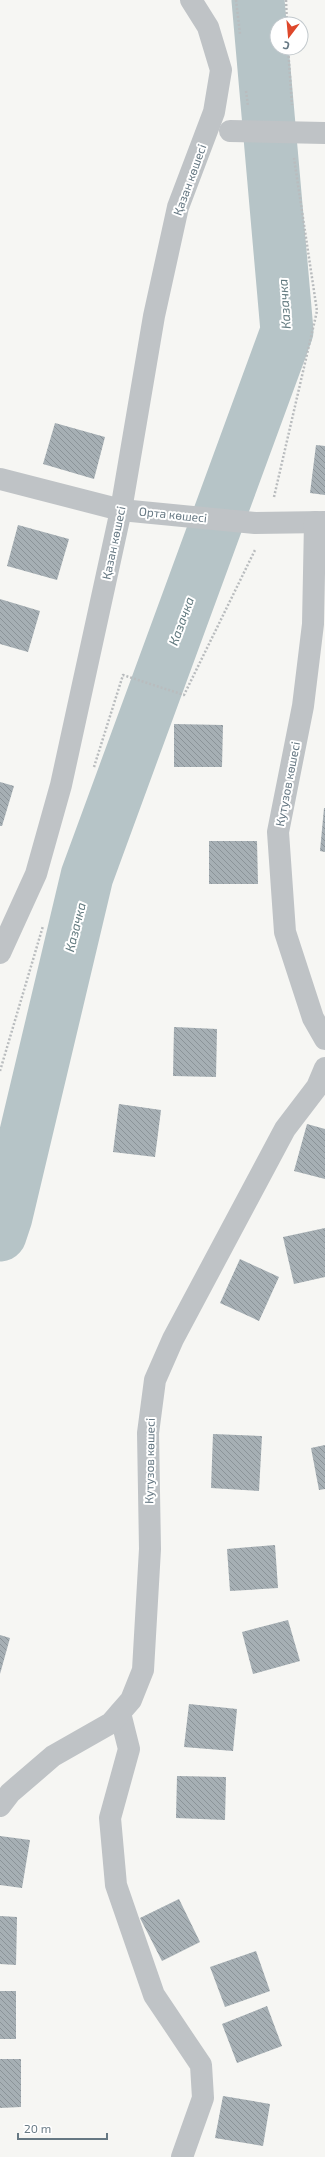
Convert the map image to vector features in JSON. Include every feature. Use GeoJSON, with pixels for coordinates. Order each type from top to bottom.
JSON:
{"type":"FeatureCollection","features":[{"type":"Feature","properties":{"kind":"street","name":"Қазан көшесі"},"geometry":{"type":"LineString","coordinates":[[0,953],[36,874],[61,785],[130,511],[154,316],[178,207],[214,112],[221,70],[208,27],[190,0]]}},
{"type":"Feature","properties":{"kind":"street"},"geometry":{"type":"LineString","coordinates":[[208,129],[230,131],[325,133]]}},
{"type":"Feature","properties":{"kind":"street","name":"Орта көшесі"},"geometry":{"type":"LineString","coordinates":[[0,479],[130,511],[261,524],[320,522]]}},
{"type":"Feature","properties":{"kind":"street","name":"Кутузов көшесі"},"geometry":{"type":"LineString","coordinates":[[320,522],[313,624],[304,698],[278,832],[285,932],[313,1018],[325,1039]]}},
{"type":"Feature","properties":{"kind":"street","name":"Кутузов көшесі"},"geometry":{"type":"LineString","coordinates":[[0,1806],[10,1793],[52,1756],[111,1723],[131,1700],[143,1670],[150,1549],[148,1433],[155,1380],[173,1339],[285,1129],[317,1087],[325,1068]]}},
{"type":"Feature","properties":{"kind":"street"},"geometry":{"type":"LineString","coordinates":[[120,1713],[129,1749],[110,1818],[116,1885],[154,1995],[201,2065],[204,2098],[182,2157]]}},
{"type":"Feature","properties":{"kind":"path"},"geometry":{"type":"LineString","coordinates":[[286,0],[287,16]]}},
{"type":"Feature","properties":{"kind":"path"},"geometry":{"type":"LineString","coordinates":[[289,56],[292,109]]}},
{"type":"Feature","properties":{"kind":"path"},"geometry":{"type":"LineString","coordinates":[[123,676],[184,694],[261,524],[285,441],[317,311],[294,155]]}},
{"type":"Feature","properties":{"kind":"building"},"geometry":{"type":"Polygon","coordinates":[[[55,423],[105,437],[94,479],[43,464],[55,423]]]}},
{"type":"Feature","properties":{"kind":"building"},"geometry":{"type":"Polygon","coordinates":[[[316,445],[325,446],[325,495],[310,493],[316,445]]]}},
{"type":"Feature","properties":{"kind":"building"},"geometry":{"type":"Polygon","coordinates":[[[18,525],[69,539],[57,580],[7,566],[18,525]]]}},
{"type":"Feature","properties":{"kind":"building"},"geometry":{"type":"Polygon","coordinates":[[[0,599],[40,611],[28,652],[0,644],[0,599]]]}},
{"type":"Feature","properties":{"kind":"building"},"geometry":{"type":"Polygon","coordinates":[[[174,724],[223,725],[222,767],[174,767],[174,724]]]}},
{"type":"Feature","properties":{"kind":"building"},"geometry":{"type":"Polygon","coordinates":[[[0,782],[14,786],[2,826],[0,826],[0,782]]]}},
{"type":"Feature","properties":{"kind":"building"},"geometry":{"type":"Polygon","coordinates":[[[325,808],[325,852],[320,851],[325,808]]]}},
{"type":"Feature","properties":{"kind":"building"},"geometry":{"type":"Polygon","coordinates":[[[209,841],[257,841],[258,884],[209,884],[209,841]]]}},
{"type":"Feature","properties":{"kind":"building"},"geometry":{"type":"Polygon","coordinates":[[[174,1027],[217,1029],[216,1077],[173,1076],[174,1027]]]}},
{"type":"Feature","properties":{"kind":"building"},"geometry":{"type":"Polygon","coordinates":[[[119,1104],[161,1110],[155,1157],[113,1152],[119,1104]]]}},
{"type":"Feature","properties":{"kind":"building"},"geometry":{"type":"Polygon","coordinates":[[[307,1124],[325,1129],[325,1179],[294,1171],[307,1124]]]}},
{"type":"Feature","properties":{"kind":"building"},"geometry":{"type":"Polygon","coordinates":[[[325,1228],[325,1277],[294,1284],[283,1237],[325,1228]]]}},
{"type":"Feature","properties":{"kind":"building"},"geometry":{"type":"Polygon","coordinates":[[[240,1259],[279,1277],[259,1321],[220,1303],[240,1259]]]}},
{"type":"Feature","properties":{"kind":"building"},"geometry":{"type":"Polygon","coordinates":[[[213,1434],[262,1436],[259,1491],[211,1488],[213,1434]]]}},
{"type":"Feature","properties":{"kind":"building"},"geometry":{"type":"Polygon","coordinates":[[[325,1445],[325,1489],[319,1490],[311,1448],[325,1445]]]}},
{"type":"Feature","properties":{"kind":"building"},"geometry":{"type":"Polygon","coordinates":[[[275,1545],[278,1588],[230,1591],[227,1549],[275,1545]]]}},
{"type":"Feature","properties":{"kind":"building"},"geometry":{"type":"Polygon","coordinates":[[[288,1620],[300,1661],[253,1674],[242,1632],[288,1620]]]}},
{"type":"Feature","properties":{"kind":"building"},"geometry":{"type":"Polygon","coordinates":[[[0,1635],[10,1638],[0,1674],[0,1635]]]}},
{"type":"Feature","properties":{"kind":"building"},"geometry":{"type":"Polygon","coordinates":[[[189,1704],[237,1709],[233,1751],[184,1747],[189,1704]]]}},
{"type":"Feature","properties":{"kind":"building"},"geometry":{"type":"Polygon","coordinates":[[[177,1776],[226,1777],[225,1820],[176,1818],[177,1776]]]}},
{"type":"Feature","properties":{"kind":"building"},"geometry":{"type":"Polygon","coordinates":[[[0,1836],[30,1840],[22,1888],[0,1885],[0,1836]]]}},
{"type":"Feature","properties":{"kind":"building"},"geometry":{"type":"Polygon","coordinates":[[[179,1899],[200,1942],[162,1961],[140,1918],[179,1899]]]}},
{"type":"Feature","properties":{"kind":"building"},"geometry":{"type":"Polygon","coordinates":[[[0,1916],[17,1917],[16,1965],[0,1964],[0,1916]]]}},
{"type":"Feature","properties":{"kind":"building"},"geometry":{"type":"Polygon","coordinates":[[[256,1951],[270,1991],[225,2007],[210,1967],[256,1951]]]}},
{"type":"Feature","properties":{"kind":"building"},"geometry":{"type":"Polygon","coordinates":[[[0,1991],[16,1991],[16,2039],[0,2039],[0,1991]]]}},
{"type":"Feature","properties":{"kind":"building"},"geometry":{"type":"Polygon","coordinates":[[[267,2006],[282,2046],[237,2063],[222,2024],[267,2006]]]}},
{"type":"Feature","properties":{"kind":"building"},"geometry":{"type":"Polygon","coordinates":[[[0,2059],[21,2059],[21,2107],[0,2108],[0,2059]]]}},
{"type":"Feature","properties":{"kind":"building"},"geometry":{"type":"Polygon","coordinates":[[[223,2096],[270,2104],[263,2146],[215,2138],[223,2096]]]}},
{"type":"Feature","properties":{"kind":"waterway","name":"Казачка"},"geometry":{"type":"LineString","coordinates":[[0,1235],[6,1217],[87,876],[287,331],[258,0]]}}]}
